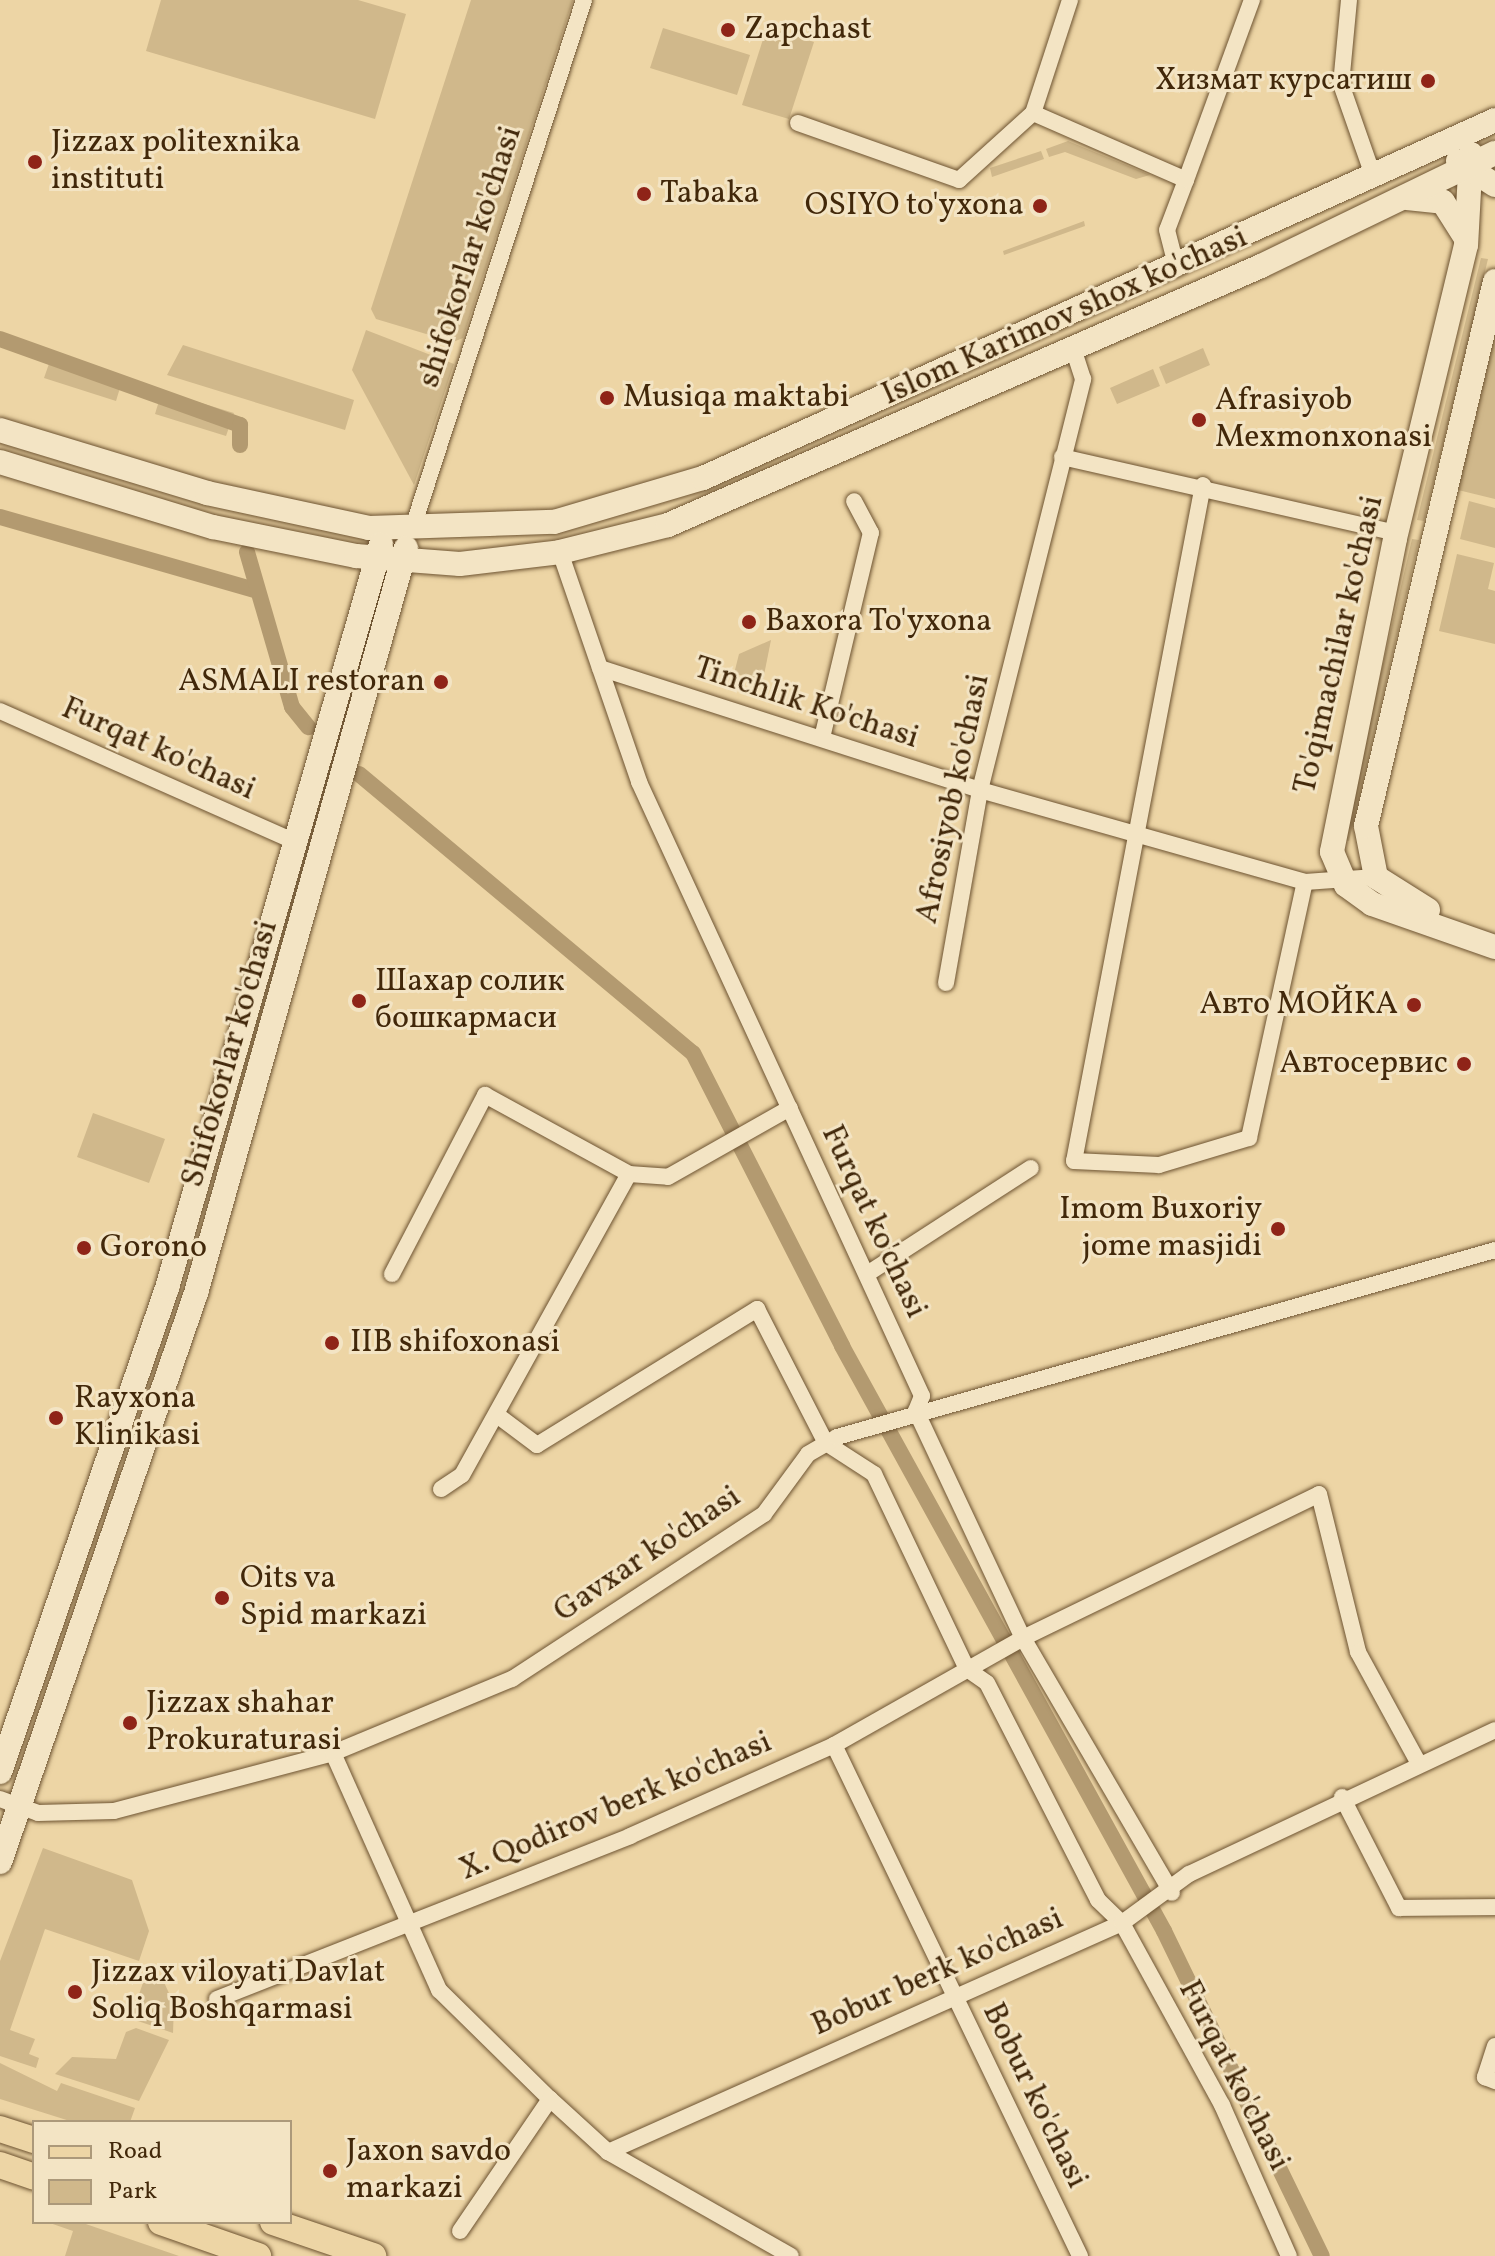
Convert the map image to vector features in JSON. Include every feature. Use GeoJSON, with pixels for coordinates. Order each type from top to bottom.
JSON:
{"type":"FeatureCollection","features":[{"type":"Feature","properties":{"kind":"main road","name":"Islom Karimov shox ko'chasi"},"geometry":{"type":"LineString","coordinates":[[0,430],[207,493],[385,529],[554,522],[636,502],[1177,269],[1495,120]]}},
{"type":"Feature","properties":{"kind":"main road","name":"To'qimachilar ko'chasi"},"geometry":{"type":"LineString","coordinates":[[1346,885],[1332,852],[1332,827],[1396,536],[1466,245],[1471,165],[1478,137],[1495,120]]}},
{"type":"Feature","properties":{"kind":"main road","name":"Islom Karimov shox ko'chasi"},"geometry":{"type":"LineString","coordinates":[[0,462],[213,527],[389,560],[460,564],[560,552],[668,525],[1073,349],[1405,198],[1495,153]]}},
{"type":"Feature","properties":{"kind":"main road"},"geometry":{"type":"LineString","coordinates":[[1418,157],[1471,165],[1495,185]]}},
{"type":"Feature","properties":{"kind":"main road"},"geometry":{"type":"LineString","coordinates":[[1405,198],[1443,202],[1462,223],[1466,245]]}},
{"type":"Feature","properties":{"kind":"main road","name":"To'qimachilar ko'chasi"},"geometry":{"type":"LineString","coordinates":[[1376,877],[1366,826],[1495,281]]}},
{"type":"Feature","properties":{"kind":"main road","name":"Shifokorlar ko'chasi"},"geometry":{"type":"LineString","coordinates":[[0,1862],[10,1802],[196,1293],[389,560],[385,529]]}},
{"type":"Feature","properties":{"kind":"main road","name":"Shifokorlar ko'chasi"},"geometry":{"type":"LineString","coordinates":[[0,1772],[167,1288],[293,841],[389,560],[412,530]]}},
{"type":"Feature","properties":{"kind":"main road"},"geometry":{"type":"LineString","coordinates":[[1396,536],[1422,530],[1433,546]]}},
{"type":"Feature","properties":{"kind":"main road"},"geometry":{"type":"LineString","coordinates":[[1376,877],[1404,901],[1495,932]]}},
{"type":"Feature","properties":{"kind":"main road"},"geometry":{"type":"LineString","coordinates":[[1346,885],[1395,915],[1495,947]]}},
{"type":"Feature","properties":{"kind":"main road"},"geometry":{"type":"LineString","coordinates":[[0,2129],[32,2139]]}},
{"type":"Feature","properties":{"kind":"main road"},"geometry":{"type":"LineString","coordinates":[[0,2165],[32,2176]]}},
{"type":"Feature","properties":{"kind":"main road"},"geometry":{"type":"LineString","coordinates":[[167,2224],[258,2256]]}},
{"type":"Feature","properties":{"kind":"main road"},"geometry":{"type":"LineString","coordinates":[[279,2224],[373,2256]]}},
{"type":"Feature","properties":{"kind":"street","name":"shifokorlar ko'chasi"},"geometry":{"type":"LineString","coordinates":[[412,530],[584,0]]}},
{"type":"Feature","properties":{"kind":"street"},"geometry":{"type":"LineString","coordinates":[[798,123],[959,180],[1033,113],[1070,0]]}},
{"type":"Feature","properties":{"kind":"street"},"geometry":{"type":"LineString","coordinates":[[1177,269],[1167,230],[1252,0]]}},
{"type":"Feature","properties":{"kind":"street"},"geometry":{"type":"LineString","coordinates":[[1349,0],[1341,84],[1374,178]]}},
{"type":"Feature","properties":{"kind":"street"},"geometry":{"type":"LineString","coordinates":[[1033,113],[1186,180]]}},
{"type":"Feature","properties":{"kind":"street","name":"Afrosiyob ko'chasi"},"geometry":{"type":"LineString","coordinates":[[946,983],[980,790],[1083,379],[1073,349]]}},
{"type":"Feature","properties":{"kind":"street"},"geometry":{"type":"LineString","coordinates":[[1062,457],[1203,485],[1396,536]]}},
{"type":"Feature","properties":{"kind":"street"},"geometry":{"type":"LineString","coordinates":[[1203,485],[1134,833],[1074,1161],[1159,1165],[1249,1138],[1305,882]]}},
{"type":"Feature","properties":{"kind":"street"},"geometry":{"type":"LineString","coordinates":[[822,738],[871,533],[854,501]]}},
{"type":"Feature","properties":{"kind":"street","name":"Furqat ko'chasi"},"geometry":{"type":"LineString","coordinates":[[560,552],[639,782],[922,1396],[916,1411],[1023,1638],[1172,1893]]}},
{"type":"Feature","properties":{"kind":"street","name":"Tinchlik Ko'chasi"},"geometry":{"type":"LineString","coordinates":[[600,668],[980,790],[1305,882],[1346,885],[1376,877]]}},
{"type":"Feature","properties":{"kind":"street","name":"Furqat ko'chasi"},"geometry":{"type":"LineString","coordinates":[[0,711],[293,841]]}},
{"type":"Feature","properties":{"kind":"street"},"geometry":{"type":"LineString","coordinates":[[392,1274],[485,1095],[629,1174],[668,1177],[790,1108]]}},
{"type":"Feature","properties":{"kind":"street"},"geometry":{"type":"LineString","coordinates":[[867,1274],[1031,1168]]}},
{"type":"Feature","properties":{"kind":"street"},"geometry":{"type":"LineString","coordinates":[[441,1489],[462,1475],[629,1174]]}},
{"type":"Feature","properties":{"kind":"street","name":"Gavxar ko'chasi"},"geometry":{"type":"LineString","coordinates":[[10,1802],[38,1813],[114,1811],[333,1753],[512,1679],[764,1514],[808,1454],[826,1443],[916,1411],[1495,1250]]}},
{"type":"Feature","properties":{"kind":"street"},"geometry":{"type":"LineString","coordinates":[[497,1415],[537,1445],[757,1309],[826,1443]]}},
{"type":"Feature","properties":{"kind":"street","name":"Furqat ko'chasi"},"geometry":{"type":"LineString","coordinates":[[826,1443],[874,1474],[967,1669],[987,1683],[1098,1900],[1122,1923],[1222,2105],[1289,2256]]}},
{"type":"Feature","properties":{"kind":"street","name":"X. Qodirov berk ko'chasi"},"geometry":{"type":"LineString","coordinates":[[217,1999],[410,1924],[834,1745],[1023,1638],[1319,1494],[1358,1652],[1418,1762]]}},
{"type":"Feature","properties":{"kind":"street","name":"Bobur berk ko'chasi"},"geometry":{"type":"LineString","coordinates":[[608,2152],[1122,1923],[1172,1893],[1189,1874],[1342,1797],[1495,1730]]}},
{"type":"Feature","properties":{"kind":"street","name":"Bobur ko'chasi"},"geometry":{"type":"LineString","coordinates":[[834,1745],[1080,2256]]}},
{"type":"Feature","properties":{"kind":"street"},"geometry":{"type":"LineString","coordinates":[[333,1753],[439,1990],[608,2152],[791,2256]]}},
{"type":"Feature","properties":{"kind":"street"},"geometry":{"type":"LineString","coordinates":[[1342,1797],[1399,1908],[1495,1907]]}},
{"type":"Feature","properties":{"kind":"street"},"geometry":{"type":"LineString","coordinates":[[1495,2046],[1485,2077],[1495,2081]]}},
{"type":"Feature","properties":{"kind":"street"},"geometry":{"type":"LineString","coordinates":[[460,2231],[550,2099]]}},
{"type":"Feature","properties":{"kind":"green space"},"geometry":{"type":"Polygon","coordinates":[[[161,0],[358,0],[406,14],[375,119],[146,51],[161,0]]]}},
{"type":"Feature","properties":{"kind":"green space"},"geometry":{"type":"Polygon","coordinates":[[[471,0],[573,0],[463,338],[453,342],[376,319],[371,309],[471,0]]]}},
{"type":"Feature","properties":{"kind":"green space"},"geometry":{"type":"Polygon","coordinates":[[[767,27],[814,42],[789,119],[742,105],[767,27]]]}},
{"type":"Feature","properties":{"kind":"green space"},"geometry":{"type":"Polygon","coordinates":[[[663,28],[750,55],[737,95],[650,68],[663,28]]]}},
{"type":"Feature","properties":{"kind":"green space"},"geometry":{"type":"Polygon","coordinates":[[[1068,141],[1150,175],[1136,179],[1065,152],[1049,157],[1046,149],[1068,141]]]}},
{"type":"Feature","properties":{"kind":"green space"},"geometry":{"type":"Polygon","coordinates":[[[1041,151],[1044,159],[992,177],[990,168],[1041,151]]]}},
{"type":"Feature","properties":{"kind":"green space"},"geometry":{"type":"Polygon","coordinates":[[[1084,221],[1085,226],[1004,255],[1003,251],[1084,221]]]}},
{"type":"Feature","properties":{"kind":"green space"},"geometry":{"type":"Polygon","coordinates":[[[1481,258],[1488,259],[1424,521],[1417,520],[1481,258]]]}},
{"type":"Feature","properties":{"kind":"green space"},"geometry":{"type":"Polygon","coordinates":[[[366,330],[454,364],[414,485],[352,370],[366,330]]]}},
{"type":"Feature","properties":{"kind":"green space"},"geometry":{"type":"Polygon","coordinates":[[[1495,334],[1495,499],[1458,490],[1495,334]]]}},
{"type":"Feature","properties":{"kind":"green space"},"geometry":{"type":"Polygon","coordinates":[[[183,345],[354,400],[345,430],[167,375],[183,345]]]}},
{"type":"Feature","properties":{"kind":"green space"},"geometry":{"type":"Polygon","coordinates":[[[1203,348],[1210,365],[1166,384],[1159,367],[1203,348]]]}},
{"type":"Feature","properties":{"kind":"green space"},"geometry":{"type":"Polygon","coordinates":[[[52,355],[123,378],[116,401],[44,378],[52,355]]]}},
{"type":"Feature","properties":{"kind":"green space"},"geometry":{"type":"Polygon","coordinates":[[[1153,369],[1160,386],[1117,404],[1110,388],[1153,369]]]}},
{"type":"Feature","properties":{"kind":"green space"},"geometry":{"type":"Polygon","coordinates":[[[162,391],[234,413],[226,436],[155,414],[162,391]]]}},
{"type":"Feature","properties":{"kind":"green space"},"geometry":{"type":"Polygon","coordinates":[[[1469,501],[1495,508],[1495,548],[1460,539],[1469,501]]]}},
{"type":"Feature","properties":{"kind":"green space"},"geometry":{"type":"Polygon","coordinates":[[[1412,539],[1419,540],[1349,841],[1342,840],[1412,539]]]}},
{"type":"Feature","properties":{"kind":"green space"},"geometry":{"type":"Polygon","coordinates":[[[1457,554],[1494,563],[1488,589],[1495,591],[1495,644],[1439,631],[1457,554]]]}},
{"type":"Feature","properties":{"kind":"green space"},"geometry":{"type":"Polygon","coordinates":[[[771,640],[763,680],[734,674],[739,654],[771,640]]]}},
{"type":"Feature","properties":{"kind":"green space"},"geometry":{"type":"Polygon","coordinates":[[[93,1113],[165,1139],[149,1183],[77,1157],[93,1113]]]}},
{"type":"Feature","properties":{"kind":"green space"},"geometry":{"type":"Polygon","coordinates":[[[43,1848],[132,1880],[149,1931],[139,1961],[45,1929],[10,2030],[35,2039],[29,2054],[39,2058],[36,2068],[0,2056],[0,1961],[43,1848]]]}},
{"type":"Feature","properties":{"kind":"green space"},"geometry":{"type":"Polygon","coordinates":[[[146,1974],[162,1978],[174,2004],[173,2033],[138,2021],[133,2012],[146,1974]]]}},
{"type":"Feature","properties":{"kind":"green space"},"geometry":{"type":"Polygon","coordinates":[[[136,2028],[169,2040],[139,2101],[55,2074],[72,2057],[116,2059],[126,2032],[136,2028]]]}},
{"type":"Feature","properties":{"kind":"green space"},"geometry":{"type":"Polygon","coordinates":[[[0,2063],[57,2091],[61,2083],[135,2108],[131,2120],[67,2120],[0,2099],[0,2063]]]}},
{"type":"Feature","properties":{"kind":"green space"},"geometry":{"type":"Polygon","coordinates":[[[53,2224],[86,2224],[179,2256],[65,2256],[73,2231],[53,2224]]]}},
{"type":"Feature","properties":{"kind":"waterway"},"geometry":{"type":"LineString","coordinates":[[0,339],[240,425],[240,445]]}},
{"type":"Feature","properties":{"kind":"waterway"},"geometry":{"type":"LineString","coordinates":[[0,517],[254,590]]}},
{"type":"Feature","properties":{"kind":"waterway"},"geometry":{"type":"LineString","coordinates":[[247,552],[292,707],[308,727]]}},
{"type":"Feature","properties":{"kind":"waterway"},"geometry":{"type":"LineString","coordinates":[[359,774],[693,1053],[842,1346],[1164,1931],[1322,2256]]}},
{"type":"Feature","properties":{"kind":"place","name":"Zapchast"},"geometry":{"type":"Point","coordinates":[728,30]}},
{"type":"Feature","properties":{"kind":"place","name":"Хизмат курсатиш"},"geometry":{"type":"Point","coordinates":[1428,81]}},
{"type":"Feature","properties":{"kind":"place","name":"Jizzax politexnika instituti"},"geometry":{"type":"Point","coordinates":[35,162]}},
{"type":"Feature","properties":{"kind":"place","name":"Tabaka"},"geometry":{"type":"Point","coordinates":[644,194]}},
{"type":"Feature","properties":{"kind":"place","name":"OSIYO to'yxona"},"geometry":{"type":"Point","coordinates":[1040,206]}},
{"type":"Feature","properties":{"kind":"place","name":"Musiqa maktabi"},"geometry":{"type":"Point","coordinates":[607,398]}},
{"type":"Feature","properties":{"kind":"place","name":"Afrasiyob Mexmonxonasi"},"geometry":{"type":"Point","coordinates":[1199,420]}},
{"type":"Feature","properties":{"kind":"place","name":"Baxora To'yxona"},"geometry":{"type":"Point","coordinates":[749,622]}},
{"type":"Feature","properties":{"kind":"place","name":"ASMALI restoran"},"geometry":{"type":"Point","coordinates":[441,682]}},
{"type":"Feature","properties":{"kind":"place","name":"Шахар солик бошкармаси"},"geometry":{"type":"Point","coordinates":[359,1001]}},
{"type":"Feature","properties":{"kind":"place","name":"Авто МОЙКА"},"geometry":{"type":"Point","coordinates":[1414,1005]}},
{"type":"Feature","properties":{"kind":"place","name":"Автосервис"},"geometry":{"type":"Point","coordinates":[1464,1064]}},
{"type":"Feature","properties":{"kind":"place","name":"Imom Buxoriy jome masjidi"},"geometry":{"type":"Point","coordinates":[1278,1229]}},
{"type":"Feature","properties":{"kind":"place","name":"Gorono"},"geometry":{"type":"Point","coordinates":[84,1248]}},
{"type":"Feature","properties":{"kind":"place","name":"IIB shifoxonasi"},"geometry":{"type":"Point","coordinates":[332,1343]}},
{"type":"Feature","properties":{"kind":"place","name":"Rayxona Klinikasi"},"geometry":{"type":"Point","coordinates":[56,1418]}},
{"type":"Feature","properties":{"kind":"place","name":"Oits va Spid markazi"},"geometry":{"type":"Point","coordinates":[222,1598]}},
{"type":"Feature","properties":{"kind":"place","name":"Jizzax shahar Prokuraturasi"},"geometry":{"type":"Point","coordinates":[130,1723]}},
{"type":"Feature","properties":{"kind":"place","name":"Jizzax viloyati Davlat Soliq Boshqarmasi"},"geometry":{"type":"Point","coordinates":[75,1992]}},
{"type":"Feature","properties":{"kind":"place","name":"Jaxon savdo markazi"},"geometry":{"type":"Point","coordinates":[330,2171]}}]}
